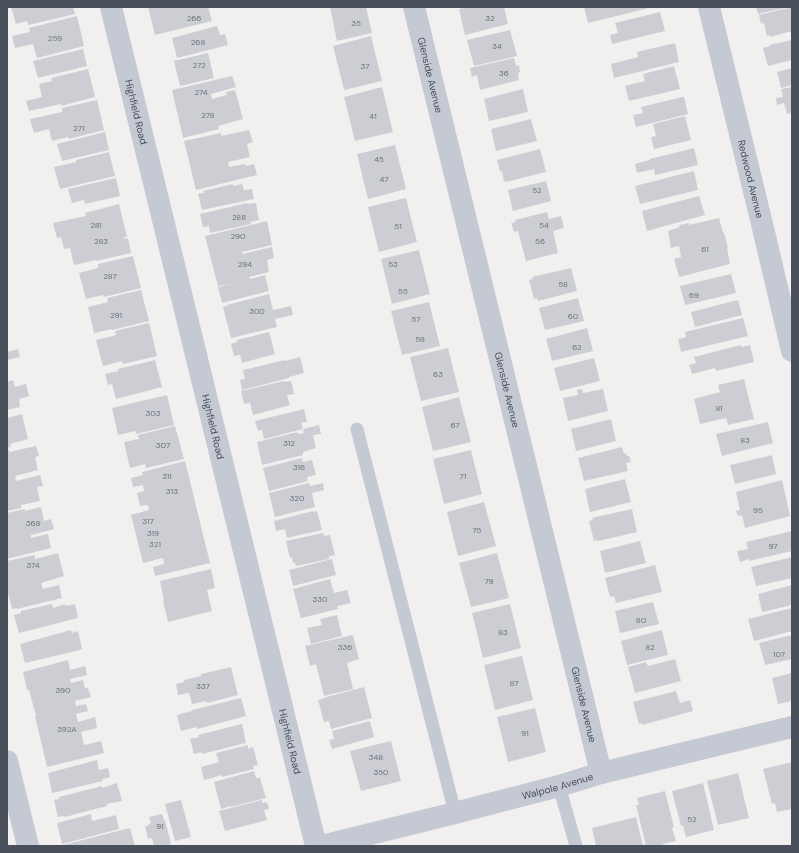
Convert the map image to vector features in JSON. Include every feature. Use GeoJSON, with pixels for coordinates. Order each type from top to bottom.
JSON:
{"type":"FeatureCollection","features":[{"type":"Feature","properties":{"kind":"street","name":"Highfield Road"},"geometry":{"type":"LineString","coordinates":[[111,7],[316,846]]}},
{"type":"Feature","properties":{"kind":"street","name":"Glenside Avenue"},"geometry":{"type":"LineString","coordinates":[[414,7],[601,773]]}},
{"type":"Feature","properties":{"kind":"street","name":"Redwood Avenue"},"geometry":{"type":"LineString","coordinates":[[709,7],[792,351]]}},
{"type":"Feature","properties":{"kind":"street","name":"Walpole Avenue"},"geometry":{"type":"LineString","coordinates":[[322,846],[455,814],[601,773],[792,727]]}},
{"type":"Feature","properties":{"kind":"street"},"geometry":{"type":"LineString","coordinates":[[7,761],[28,846]]}},
{"type":"Feature","properties":{"kind":"lane"},"geometry":{"type":"LineString","coordinates":[[357,429],[455,814]]}},
{"type":"Feature","properties":{"kind":"lane"},"geometry":{"type":"LineString","coordinates":[[559,786],[576,846]]}},
{"type":"Feature","properties":{"kind":"building"},"geometry":{"type":"Polygon","coordinates":[[[11,7],[73,7],[75,14],[28,25],[27,21],[16,24],[11,7]]]}},
{"type":"Feature","properties":{"kind":"building"},"geometry":{"type":"Polygon","coordinates":[[[148,7],[208,7],[212,21],[155,35],[148,7]]]}},
{"type":"Feature","properties":{"kind":"building"},"geometry":{"type":"Polygon","coordinates":[[[330,7],[366,7],[372,33],[337,41],[330,7]]]}},
{"type":"Feature","properties":{"kind":"building"},"geometry":{"type":"Polygon","coordinates":[[[469,7],[504,7],[508,24],[465,35],[459,9],[469,7]]]}},
{"type":"Feature","properties":{"kind":"building"},"geometry":{"type":"Polygon","coordinates":[[[584,7],[649,7],[649,8],[588,23],[584,7]]]}},
{"type":"Feature","properties":{"kind":"building"},"geometry":{"type":"Polygon","coordinates":[[[756,7],[785,7],[785,8],[758,14],[756,7]]]}},
{"type":"Feature","properties":{"kind":"building"},"geometry":{"type":"Polygon","coordinates":[[[792,7],[792,31],[770,37],[769,35],[767,36],[764,23],[761,24],[759,15],[792,7]]]}},
{"type":"Feature","properties":{"kind":"building"},"geometry":{"type":"Polygon","coordinates":[[[660,12],[665,31],[612,44],[610,35],[618,33],[615,23],[660,12]]]}},
{"type":"Feature","properties":{"kind":"building"},"geometry":{"type":"Polygon","coordinates":[[[77,16],[84,46],[37,58],[33,44],[15,48],[12,36],[30,32],[29,28],[77,16]]]}},
{"type":"Feature","properties":{"kind":"building"},"geometry":{"type":"Polygon","coordinates":[[[217,26],[220,35],[225,34],[228,45],[177,58],[172,38],[217,26]]]}},
{"type":"Feature","properties":{"kind":"building"},"geometry":{"type":"Polygon","coordinates":[[[510,30],[517,56],[474,66],[467,40],[510,30]]]}},
{"type":"Feature","properties":{"kind":"building"},"geometry":{"type":"Polygon","coordinates":[[[371,36],[382,81],[344,90],[333,46],[371,36]]]}},
{"type":"Feature","properties":{"kind":"building"},"geometry":{"type":"Polygon","coordinates":[[[792,40],[792,60],[768,66],[763,48],[770,46],[769,45],[792,40]]]}},
{"type":"Feature","properties":{"kind":"building"},"geometry":{"type":"Polygon","coordinates":[[[675,43],[679,62],[614,78],[611,64],[638,57],[637,52],[675,43]]]}},
{"type":"Feature","properties":{"kind":"building"},"geometry":{"type":"Polygon","coordinates":[[[83,49],[87,66],[38,78],[33,61],[83,49]]]}},
{"type":"Feature","properties":{"kind":"building"},"geometry":{"type":"Polygon","coordinates":[[[208,53],[214,78],[180,86],[174,61],[208,53]]]}},
{"type":"Feature","properties":{"kind":"building"},"geometry":{"type":"Polygon","coordinates":[[[514,58],[516,66],[519,65],[519,80],[480,90],[477,75],[472,77],[470,68],[514,58]]]}},
{"type":"Feature","properties":{"kind":"building"},"geometry":{"type":"Polygon","coordinates":[[[674,66],[680,89],[629,101],[625,86],[645,81],[643,74],[674,66]]]}},
{"type":"Feature","properties":{"kind":"building"},"geometry":{"type":"Polygon","coordinates":[[[792,68],[792,85],[781,88],[777,72],[792,68]]]}},
{"type":"Feature","properties":{"kind":"building"},"geometry":{"type":"Polygon","coordinates":[[[88,69],[95,97],[61,106],[61,104],[29,111],[26,101],[42,97],[39,84],[52,81],[51,78],[88,69]]]}},
{"type":"Feature","properties":{"kind":"building"},"geometry":{"type":"Polygon","coordinates":[[[232,76],[236,87],[211,94],[212,99],[227,95],[226,92],[235,90],[243,119],[218,126],[219,129],[183,138],[172,90],[232,76]]]}},
{"type":"Feature","properties":{"kind":"building"},"geometry":{"type":"Polygon","coordinates":[[[382,87],[393,132],[355,141],[344,97],[382,87]]]}},
{"type":"Feature","properties":{"kind":"building"},"geometry":{"type":"Polygon","coordinates":[[[792,87],[792,113],[787,114],[784,103],[777,105],[776,98],[783,97],[781,89],[792,87]]]}},
{"type":"Feature","properties":{"kind":"building"},"geometry":{"type":"Polygon","coordinates":[[[523,89],[528,112],[489,121],[484,99],[523,89]]]}},
{"type":"Feature","properties":{"kind":"building"},"geometry":{"type":"Polygon","coordinates":[[[684,97],[688,114],[636,127],[633,115],[643,113],[641,107],[684,97]]]}},
{"type":"Feature","properties":{"kind":"building"},"geometry":{"type":"Polygon","coordinates":[[[97,100],[104,130],[69,139],[68,137],[52,141],[49,129],[34,133],[30,119],[62,112],[62,108],[97,100]]]}},
{"type":"Feature","properties":{"kind":"building"},"geometry":{"type":"Polygon","coordinates":[[[685,116],[691,140],[654,149],[651,137],[656,136],[653,124],[685,116]]]}},
{"type":"Feature","properties":{"kind":"building"},"geometry":{"type":"Polygon","coordinates":[[[531,119],[537,141],[496,151],[491,129],[531,119]]]}},
{"type":"Feature","properties":{"kind":"building"},"geometry":{"type":"Polygon","coordinates":[[[249,130],[253,142],[247,144],[250,157],[228,162],[229,167],[254,164],[257,175],[196,190],[184,141],[221,133],[221,136],[249,130]]]}},
{"type":"Feature","properties":{"kind":"building"},"geometry":{"type":"Polygon","coordinates":[[[105,132],[109,150],[62,161],[57,144],[105,132]]]}},
{"type":"Feature","properties":{"kind":"building"},"geometry":{"type":"Polygon","coordinates":[[[395,145],[406,189],[368,199],[357,154],[395,145]]]}},
{"type":"Feature","properties":{"kind":"building"},"geometry":{"type":"Polygon","coordinates":[[[694,148],[698,165],[655,175],[654,169],[637,173],[635,164],[694,148]]]}},
{"type":"Feature","properties":{"kind":"building"},"geometry":{"type":"Polygon","coordinates":[[[540,149],[546,172],[506,182],[504,181],[503,171],[500,172],[497,160],[540,149]]]}},
{"type":"Feature","properties":{"kind":"building"},"geometry":{"type":"Polygon","coordinates":[[[109,152],[115,176],[60,189],[54,167],[109,152]]]}},
{"type":"Feature","properties":{"kind":"building"},"geometry":{"type":"Polygon","coordinates":[[[694,171],[698,190],[640,204],[635,186],[694,171]]]}},
{"type":"Feature","properties":{"kind":"building"},"geometry":{"type":"Polygon","coordinates":[[[116,178],[120,196],[85,204],[84,200],[72,203],[68,189],[116,178]]]}},
{"type":"Feature","properties":{"kind":"building"},"geometry":{"type":"Polygon","coordinates":[[[546,181],[551,201],[513,211],[508,190],[546,181]]]}},
{"type":"Feature","properties":{"kind":"building"},"geometry":{"type":"Polygon","coordinates":[[[233,184],[233,186],[242,184],[244,190],[252,189],[254,199],[202,210],[198,194],[204,193],[203,191],[233,184]]]}},
{"type":"Feature","properties":{"kind":"building"},"geometry":{"type":"Polygon","coordinates":[[[699,196],[705,215],[647,231],[642,211],[699,196]]]}},
{"type":"Feature","properties":{"kind":"building"},"geometry":{"type":"Polygon","coordinates":[[[406,198],[417,242],[379,252],[368,207],[406,198]]]}},
{"type":"Feature","properties":{"kind":"building"},"geometry":{"type":"Polygon","coordinates":[[[247,203],[256,203],[259,220],[250,222],[251,224],[210,233],[209,226],[203,227],[200,214],[247,203]]]}},
{"type":"Feature","properties":{"kind":"building"},"geometry":{"type":"Polygon","coordinates":[[[119,204],[127,237],[124,237],[124,239],[128,238],[131,253],[74,265],[70,248],[64,249],[61,237],[57,238],[53,223],[86,216],[85,213],[119,204]]]}},
{"type":"Feature","properties":{"kind":"building"},"geometry":{"type":"Polygon","coordinates":[[[547,212],[549,219],[561,216],[564,228],[553,231],[558,253],[526,261],[518,231],[514,232],[511,223],[516,222],[515,220],[547,212]]]}},
{"type":"Feature","properties":{"kind":"building"},"geometry":{"type":"Polygon","coordinates":[[[719,218],[728,248],[730,264],[679,277],[674,259],[681,257],[679,246],[671,248],[668,231],[680,227],[679,225],[689,223],[689,225],[719,218]]]}},
{"type":"Feature","properties":{"kind":"building"},"geometry":{"type":"Polygon","coordinates":[[[267,221],[272,245],[242,252],[243,254],[272,247],[274,258],[267,260],[269,272],[249,277],[250,279],[265,275],[269,291],[222,303],[218,287],[231,284],[218,286],[205,236],[267,221]]]}},
{"type":"Feature","properties":{"kind":"building"},"geometry":{"type":"Polygon","coordinates":[[[419,250],[430,294],[392,304],[381,259],[419,250]]]}},
{"type":"Feature","properties":{"kind":"building"},"geometry":{"type":"Polygon","coordinates":[[[133,256],[141,288],[104,297],[103,295],[86,299],[79,273],[98,268],[98,264],[133,256]]]}},
{"type":"Feature","properties":{"kind":"building"},"geometry":{"type":"Polygon","coordinates":[[[571,268],[577,291],[538,301],[537,298],[534,299],[529,280],[533,279],[532,277],[571,268]]]}},
{"type":"Feature","properties":{"kind":"building"},"geometry":{"type":"Polygon","coordinates":[[[731,274],[736,293],[685,305],[680,286],[731,274]]]}},
{"type":"Feature","properties":{"kind":"building"},"geometry":{"type":"Polygon","coordinates":[[[141,290],[149,321],[94,333],[88,307],[108,302],[107,298],[141,290]]]}},
{"type":"Feature","properties":{"kind":"building"},"geometry":{"type":"Polygon","coordinates":[[[269,294],[273,310],[291,306],[293,315],[275,319],[277,327],[231,338],[223,307],[269,294]]]}},
{"type":"Feature","properties":{"kind":"building"},"geometry":{"type":"Polygon","coordinates":[[[578,298],[584,321],[545,330],[539,308],[578,298]]]}},
{"type":"Feature","properties":{"kind":"building"},"geometry":{"type":"Polygon","coordinates":[[[738,300],[742,315],[695,327],[691,312],[738,300]]]}},
{"type":"Feature","properties":{"kind":"building"},"geometry":{"type":"Polygon","coordinates":[[[429,302],[440,346],[402,355],[391,311],[429,302]]]}},
{"type":"Feature","properties":{"kind":"building"},"geometry":{"type":"Polygon","coordinates":[[[743,318],[748,336],[681,352],[678,339],[686,337],[685,332],[743,318]]]}},
{"type":"Feature","properties":{"kind":"building"},"geometry":{"type":"Polygon","coordinates":[[[149,323],[157,356],[123,364],[122,361],[103,366],[96,340],[116,335],[115,331],[149,323]]]}},
{"type":"Feature","properties":{"kind":"building"},"geometry":{"type":"Polygon","coordinates":[[[587,328],[593,351],[552,361],[546,339],[587,328]]]}},
{"type":"Feature","properties":{"kind":"building"},"geometry":{"type":"Polygon","coordinates":[[[269,332],[275,354],[242,363],[240,355],[234,356],[231,344],[237,342],[237,340],[269,332]]]}},
{"type":"Feature","properties":{"kind":"building"},"geometry":{"type":"Polygon","coordinates":[[[741,345],[742,347],[750,345],[754,362],[716,371],[715,368],[692,374],[689,365],[696,363],[694,357],[741,345]]]}},
{"type":"Feature","properties":{"kind":"building"},"geometry":{"type":"Polygon","coordinates":[[[448,348],[459,392],[421,401],[410,357],[448,348]]]}},
{"type":"Feature","properties":{"kind":"building"},"geometry":{"type":"Polygon","coordinates":[[[18,349],[20,357],[7,360],[7,352],[18,349]]]}},
{"type":"Feature","properties":{"kind":"building"},"geometry":{"type":"Polygon","coordinates":[[[300,357],[304,373],[242,390],[240,380],[245,379],[243,370],[300,357]]]}},
{"type":"Feature","properties":{"kind":"building"},"geometry":{"type":"Polygon","coordinates":[[[594,358],[600,381],[560,391],[554,368],[594,358]]]}},
{"type":"Feature","properties":{"kind":"building"},"geometry":{"type":"Polygon","coordinates":[[[155,360],[162,387],[116,399],[112,384],[108,385],[105,374],[118,371],[118,369],[155,360]]]}},
{"type":"Feature","properties":{"kind":"building"},"geometry":{"type":"Polygon","coordinates":[[[744,379],[754,419],[728,425],[726,418],[700,424],[694,399],[720,392],[718,385],[744,379]]]}},
{"type":"Feature","properties":{"kind":"building"},"geometry":{"type":"Polygon","coordinates":[[[13,380],[15,387],[26,384],[29,396],[19,399],[20,407],[7,410],[7,382],[13,380]]]}},
{"type":"Feature","properties":{"kind":"building"},"geometry":{"type":"Polygon","coordinates":[[[284,381],[291,381],[294,394],[287,395],[290,405],[253,415],[250,403],[244,404],[241,391],[284,381]]]}},
{"type":"Feature","properties":{"kind":"building"},"geometry":{"type":"Polygon","coordinates":[[[582,389],[583,393],[603,389],[608,411],[568,421],[563,398],[578,395],[577,390],[582,389]]]}},
{"type":"Feature","properties":{"kind":"building"},"geometry":{"type":"Polygon","coordinates":[[[167,395],[174,425],[136,434],[136,431],[118,435],[112,408],[167,395]]]}},
{"type":"Feature","properties":{"kind":"building"},"geometry":{"type":"Polygon","coordinates":[[[459,397],[471,442],[433,451],[422,407],[459,397]]]}},
{"type":"Feature","properties":{"kind":"building"},"geometry":{"type":"Polygon","coordinates":[[[304,409],[307,422],[301,423],[303,429],[264,439],[262,430],[258,431],[255,421],[304,409]]]}},
{"type":"Feature","properties":{"kind":"building"},"geometry":{"type":"Polygon","coordinates":[[[22,414],[28,439],[10,444],[11,447],[7,448],[7,418],[22,414]]]}},
{"type":"Feature","properties":{"kind":"building"},"geometry":{"type":"Polygon","coordinates":[[[611,419],[616,441],[576,451],[571,429],[611,419]]]}},
{"type":"Feature","properties":{"kind":"building"},"geometry":{"type":"Polygon","coordinates":[[[768,422],[773,443],[722,456],[716,434],[768,422]]]}},
{"type":"Feature","properties":{"kind":"building"},"geometry":{"type":"Polygon","coordinates":[[[319,425],[321,434],[313,435],[316,448],[303,452],[303,455],[262,465],[257,442],[297,432],[298,434],[304,433],[303,429],[319,425]]]}},
{"type":"Feature","properties":{"kind":"building"},"geometry":{"type":"Polygon","coordinates":[[[175,426],[184,459],[146,468],[145,464],[130,468],[124,442],[139,439],[138,435],[175,426]]]}},
{"type":"Feature","properties":{"kind":"building"},"geometry":{"type":"Polygon","coordinates":[[[36,446],[39,456],[35,457],[38,470],[15,476],[16,481],[40,475],[43,486],[37,487],[40,501],[21,505],[21,508],[7,511],[7,450],[9,450],[9,452],[36,446]]]}},
{"type":"Feature","properties":{"kind":"building"},"geometry":{"type":"Polygon","coordinates":[[[622,447],[624,454],[626,453],[627,456],[629,456],[631,462],[626,463],[628,471],[584,481],[578,458],[622,447]]]}},
{"type":"Feature","properties":{"kind":"building"},"geometry":{"type":"Polygon","coordinates":[[[471,450],[482,494],[444,504],[433,459],[471,450]]]}},
{"type":"Feature","properties":{"kind":"building"},"geometry":{"type":"Polygon","coordinates":[[[772,455],[776,474],[735,484],[730,465],[772,455]]]}},
{"type":"Feature","properties":{"kind":"building"},"geometry":{"type":"Polygon","coordinates":[[[302,458],[303,462],[312,460],[316,475],[307,477],[308,481],[269,491],[263,468],[302,458]]]}},
{"type":"Feature","properties":{"kind":"building"},"geometry":{"type":"Polygon","coordinates":[[[185,461],[210,563],[155,576],[153,567],[164,564],[163,558],[143,563],[131,515],[149,510],[148,505],[140,506],[137,493],[144,491],[143,485],[133,487],[131,478],[143,475],[142,472],[185,461]]]}},
{"type":"Feature","properties":{"kind":"building"},"geometry":{"type":"Polygon","coordinates":[[[625,479],[631,502],[590,512],[585,489],[625,479]]]}},
{"type":"Feature","properties":{"kind":"building"},"geometry":{"type":"Polygon","coordinates":[[[782,480],[790,516],[745,528],[742,515],[738,516],[736,511],[740,510],[736,492],[782,480]]]}},
{"type":"Feature","properties":{"kind":"building"},"geometry":{"type":"Polygon","coordinates":[[[309,483],[310,486],[323,483],[324,490],[312,493],[315,507],[275,517],[269,493],[309,483]]]}},
{"type":"Feature","properties":{"kind":"building"},"geometry":{"type":"Polygon","coordinates":[[[484,502],[496,546],[458,556],[447,512],[484,502]]]}},
{"type":"Feature","properties":{"kind":"building"},"geometry":{"type":"Polygon","coordinates":[[[41,507],[44,521],[51,519],[54,529],[31,535],[31,538],[48,534],[51,548],[7,559],[7,513],[41,507]]]}},
{"type":"Feature","properties":{"kind":"building"},"geometry":{"type":"Polygon","coordinates":[[[632,509],[637,532],[594,541],[589,521],[593,520],[592,518],[632,509]]]}},
{"type":"Feature","properties":{"kind":"building"},"geometry":{"type":"Polygon","coordinates":[[[317,511],[322,530],[287,538],[285,529],[276,531],[274,521],[317,511]]]}},
{"type":"Feature","properties":{"kind":"building"},"geometry":{"type":"Polygon","coordinates":[[[792,531],[792,551],[740,562],[737,551],[748,549],[746,542],[792,531]]]}},
{"type":"Feature","properties":{"kind":"building"},"geometry":{"type":"Polygon","coordinates":[[[323,533],[324,536],[330,535],[335,555],[329,556],[329,559],[296,566],[295,563],[293,563],[292,557],[290,558],[286,541],[323,533]]]}},
{"type":"Feature","properties":{"kind":"building"},"geometry":{"type":"Polygon","coordinates":[[[640,541],[646,563],[605,573],[600,551],[640,541]]]}},
{"type":"Feature","properties":{"kind":"building"},"geometry":{"type":"Polygon","coordinates":[[[58,553],[64,576],[41,583],[43,589],[59,585],[62,598],[12,609],[7,589],[7,561],[35,555],[35,559],[58,553]]]}},
{"type":"Feature","properties":{"kind":"building"},"geometry":{"type":"Polygon","coordinates":[[[497,553],[509,598],[471,607],[459,563],[497,553]]]}},
{"type":"Feature","properties":{"kind":"building"},"geometry":{"type":"Polygon","coordinates":[[[792,557],[792,578],[756,586],[751,567],[792,557]]]}},
{"type":"Feature","properties":{"kind":"building"},"geometry":{"type":"Polygon","coordinates":[[[332,559],[336,575],[293,586],[289,570],[332,559]]]}},
{"type":"Feature","properties":{"kind":"building"},"geometry":{"type":"Polygon","coordinates":[[[655,565],[662,592],[616,603],[614,596],[610,597],[605,578],[655,565]]]}},
{"type":"Feature","properties":{"kind":"building"},"geometry":{"type":"Polygon","coordinates":[[[211,569],[215,588],[207,590],[212,611],[168,622],[160,581],[211,569]]]}},
{"type":"Feature","properties":{"kind":"building"},"geometry":{"type":"Polygon","coordinates":[[[330,579],[334,593],[347,590],[351,603],[337,606],[338,609],[301,618],[293,589],[330,579]]]}},
{"type":"Feature","properties":{"kind":"building"},"geometry":{"type":"Polygon","coordinates":[[[792,585],[792,605],[762,612],[758,594],[792,585]]]}},
{"type":"Feature","properties":{"kind":"building"},"geometry":{"type":"Polygon","coordinates":[[[653,602],[659,624],[620,633],[615,611],[653,602]]]}},
{"type":"Feature","properties":{"kind":"building"},"geometry":{"type":"Polygon","coordinates":[[[52,604],[53,608],[65,604],[65,606],[75,604],[78,618],[19,633],[14,615],[21,613],[21,611],[52,604]]]}},
{"type":"Feature","properties":{"kind":"building"},"geometry":{"type":"Polygon","coordinates":[[[510,604],[521,648],[483,658],[472,613],[510,604]]]}},
{"type":"Feature","properties":{"kind":"building"},"geometry":{"type":"Polygon","coordinates":[[[792,608],[792,631],[754,641],[748,619],[792,608]]]}},
{"type":"Feature","properties":{"kind":"building"},"geometry":{"type":"Polygon","coordinates":[[[337,615],[342,636],[311,644],[307,628],[322,625],[320,619],[337,615]]]}},
{"type":"Feature","properties":{"kind":"building"},"geometry":{"type":"Polygon","coordinates":[[[71,630],[72,633],[78,631],[82,649],[25,663],[20,644],[71,630]]]}},
{"type":"Feature","properties":{"kind":"building"},"geometry":{"type":"Polygon","coordinates":[[[662,630],[668,655],[627,665],[621,641],[662,630]]]}},
{"type":"Feature","properties":{"kind":"building"},"geometry":{"type":"Polygon","coordinates":[[[353,635],[359,659],[347,663],[353,689],[324,696],[316,664],[310,666],[305,646],[353,635]]]}},
{"type":"Feature","properties":{"kind":"building"},"geometry":{"type":"Polygon","coordinates":[[[792,635],[792,659],[765,665],[759,643],[792,635]]]}},
{"type":"Feature","properties":{"kind":"building"},"geometry":{"type":"Polygon","coordinates":[[[522,656],[533,700],[495,710],[484,665],[522,656]]]}},
{"type":"Feature","properties":{"kind":"building"},"geometry":{"type":"Polygon","coordinates":[[[675,659],[681,681],[635,693],[628,667],[646,662],[648,666],[675,659]]]}},
{"type":"Feature","properties":{"kind":"building"},"geometry":{"type":"Polygon","coordinates":[[[68,660],[70,670],[85,666],[87,675],[70,679],[71,683],[83,680],[85,688],[88,688],[91,697],[75,701],[76,706],[86,704],[88,711],[76,714],[78,722],[95,717],[97,728],[81,732],[84,745],[101,741],[104,753],[47,767],[36,716],[29,690],[27,690],[23,672],[68,660]]]}},
{"type":"Feature","properties":{"kind":"building"},"geometry":{"type":"Polygon","coordinates":[[[231,667],[238,695],[207,703],[206,701],[192,704],[189,693],[178,695],[176,684],[184,682],[184,680],[201,676],[201,674],[231,667]]]}},
{"type":"Feature","properties":{"kind":"building"},"geometry":{"type":"Polygon","coordinates":[[[792,673],[792,701],[778,704],[772,678],[792,673]]]}},
{"type":"Feature","properties":{"kind":"building"},"geometry":{"type":"Polygon","coordinates":[[[364,687],[372,718],[331,729],[329,721],[324,722],[318,700],[364,687]]]}},
{"type":"Feature","properties":{"kind":"building"},"geometry":{"type":"Polygon","coordinates":[[[676,691],[680,703],[690,700],[693,711],[642,725],[642,723],[639,724],[633,702],[676,691]]]}},
{"type":"Feature","properties":{"kind":"building"},"geometry":{"type":"Polygon","coordinates":[[[241,698],[246,716],[197,729],[196,727],[181,731],[177,715],[241,698]]]}},
{"type":"Feature","properties":{"kind":"building"},"geometry":{"type":"Polygon","coordinates":[[[535,708],[546,752],[508,762],[497,717],[535,708]]]}},
{"type":"Feature","properties":{"kind":"building"},"geometry":{"type":"Polygon","coordinates":[[[370,721],[374,737],[332,749],[329,740],[334,739],[332,731],[370,721]]]}},
{"type":"Feature","properties":{"kind":"building"},"geometry":{"type":"Polygon","coordinates":[[[242,724],[246,743],[202,754],[202,752],[194,754],[190,739],[199,737],[198,735],[242,724]]]}},
{"type":"Feature","properties":{"kind":"building"},"geometry":{"type":"Polygon","coordinates":[[[391,741],[401,781],[361,791],[350,751],[391,741]]]}},
{"type":"Feature","properties":{"kind":"building"},"geometry":{"type":"Polygon","coordinates":[[[248,745],[248,749],[253,747],[258,765],[253,766],[254,769],[204,780],[201,767],[219,762],[216,753],[248,745]]]}},
{"type":"Feature","properties":{"kind":"building"},"geometry":{"type":"Polygon","coordinates":[[[97,760],[99,770],[108,768],[110,777],[102,779],[103,781],[52,793],[48,773],[97,760]]]}},
{"type":"Feature","properties":{"kind":"building"},"geometry":{"type":"Polygon","coordinates":[[[792,762],[792,809],[777,812],[775,803],[772,804],[763,769],[792,762]]]}},
{"type":"Feature","properties":{"kind":"building"},"geometry":{"type":"Polygon","coordinates":[[[254,771],[256,778],[260,778],[266,798],[221,809],[214,782],[254,771]]]}},
{"type":"Feature","properties":{"kind":"building"},"geometry":{"type":"Polygon","coordinates":[[[738,773],[749,818],[718,825],[707,781],[738,773]]]}},
{"type":"Feature","properties":{"kind":"building"},"geometry":{"type":"Polygon","coordinates":[[[117,783],[122,801],[65,817],[58,817],[54,800],[59,799],[59,797],[102,786],[102,788],[117,783]]]}},
{"type":"Feature","properties":{"kind":"building"},"geometry":{"type":"Polygon","coordinates":[[[703,783],[714,830],[686,837],[683,825],[681,826],[672,791],[703,783]]]}},
{"type":"Feature","properties":{"kind":"building"},"geometry":{"type":"Polygon","coordinates":[[[665,791],[676,841],[663,844],[663,846],[646,846],[636,805],[639,805],[637,798],[665,791]]]}},
{"type":"Feature","properties":{"kind":"building"},"geometry":{"type":"Polygon","coordinates":[[[181,800],[191,837],[175,841],[165,804],[181,800]]]}},
{"type":"Feature","properties":{"kind":"building"},"geometry":{"type":"Polygon","coordinates":[[[262,800],[262,803],[267,802],[269,809],[264,810],[267,820],[225,831],[219,811],[262,800]]]}},
{"type":"Feature","properties":{"kind":"building"},"geometry":{"type":"Polygon","coordinates":[[[91,814],[92,821],[116,815],[119,829],[62,844],[57,823],[91,814]]]}},
{"type":"Feature","properties":{"kind":"building"},"geometry":{"type":"Polygon","coordinates":[[[162,814],[171,844],[165,846],[154,846],[152,838],[148,839],[145,826],[151,823],[149,817],[162,814]]]}},
{"type":"Feature","properties":{"kind":"building"},"geometry":{"type":"Polygon","coordinates":[[[636,817],[643,846],[596,846],[592,828],[636,817]]]}},
{"type":"Feature","properties":{"kind":"building"},"geometry":{"type":"Polygon","coordinates":[[[130,828],[135,846],[63,846],[63,845],[130,828]]]}}]}
